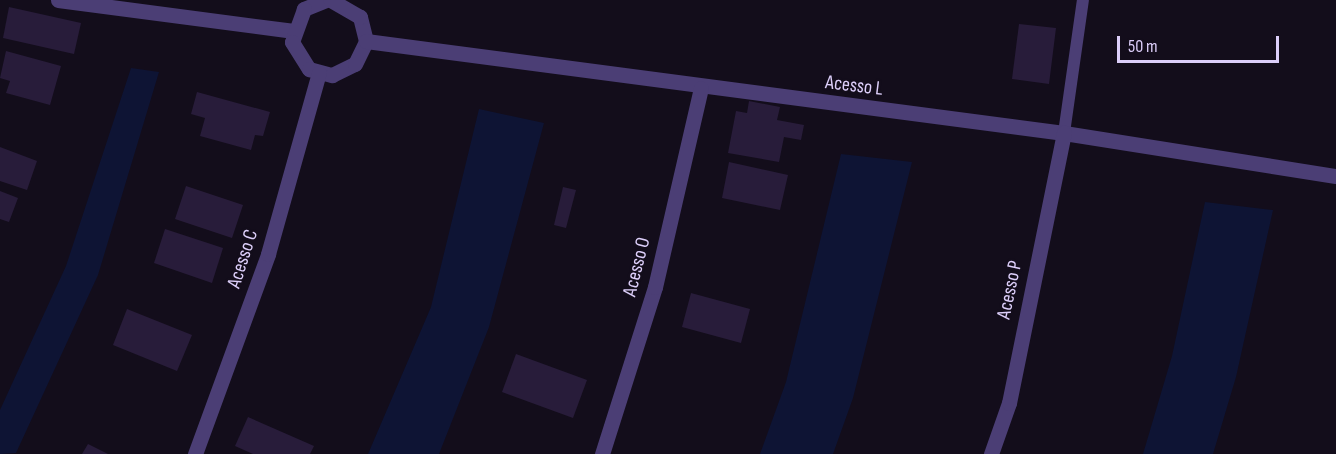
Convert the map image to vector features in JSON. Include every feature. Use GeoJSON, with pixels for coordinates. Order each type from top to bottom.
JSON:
{"type":"FeatureCollection","features":[{"type":"Feature","properties":{"kind":"street"},"geometry":{"type":"LineString","coordinates":[[58,0],[292,31]]}},
{"type":"Feature","properties":{"kind":"street"},"geometry":{"type":"LineString","coordinates":[[334,0],[360,17],[366,41],[355,64],[332,75],[319,73],[295,52],[292,31],[304,9],[334,0]]}},
{"type":"Feature","properties":{"kind":"street","name":"Acesso L"},"geometry":{"type":"LineString","coordinates":[[366,41],[701,88],[1064,133],[1336,176]]}},
{"type":"Feature","properties":{"kind":"street","name":"Acesso C"},"geometry":{"type":"LineString","coordinates":[[195,454],[268,254],[319,73]]}},
{"type":"Feature","properties":{"kind":"street","name":"Acesso O"},"geometry":{"type":"LineString","coordinates":[[602,454],[655,287],[701,88]]}},
{"type":"Feature","properties":{"kind":"street","name":"Acesso P"},"geometry":{"type":"LineString","coordinates":[[991,454],[1009,403],[1064,133]]}},
{"type":"Feature","properties":{"kind":"lane"},"geometry":{"type":"LineString","coordinates":[[1064,133],[1083,0]]}},
{"type":"Feature","properties":{"kind":"water"},"geometry":{"type":"Polygon","coordinates":[[[131,68],[159,72],[98,275],[16,453],[0,454],[0,410],[66,266],[131,68]]]}},
{"type":"Feature","properties":{"kind":"water"},"geometry":{"type":"Polygon","coordinates":[[[479,109],[544,123],[489,327],[439,454],[368,454],[431,307],[479,109]]]}},
{"type":"Feature","properties":{"kind":"water"},"geometry":{"type":"Polygon","coordinates":[[[841,154],[912,162],[853,398],[833,454],[760,454],[786,382],[841,154]]]}},
{"type":"Feature","properties":{"kind":"water"},"geometry":{"type":"Polygon","coordinates":[[[1205,202],[1273,210],[1236,377],[1213,454],[1143,454],[1172,356],[1205,202]]]}},
{"type":"Feature","properties":{"kind":"building"},"geometry":{"type":"Polygon","coordinates":[[[9,7],[81,23],[74,54],[3,38],[9,7]]]}},
{"type":"Feature","properties":{"kind":"building"},"geometry":{"type":"Polygon","coordinates":[[[1019,24],[1056,28],[1049,84],[1012,79],[1019,24]]]}},
{"type":"Feature","properties":{"kind":"building"},"geometry":{"type":"Polygon","coordinates":[[[6,51],[61,66],[50,105],[6,93],[10,81],[0,78],[6,51]]]}},
{"type":"Feature","properties":{"kind":"building"},"geometry":{"type":"Polygon","coordinates":[[[197,92],[270,112],[263,136],[255,135],[251,150],[200,136],[205,118],[191,114],[197,92]]]}},
{"type":"Feature","properties":{"kind":"building"},"geometry":{"type":"Polygon","coordinates":[[[749,101],[780,107],[777,120],[804,125],[801,140],[784,137],[779,162],[728,153],[736,111],[747,113],[749,101]]]}},
{"type":"Feature","properties":{"kind":"building"},"geometry":{"type":"Polygon","coordinates":[[[0,147],[37,161],[27,190],[0,181],[0,147]]]}},
{"type":"Feature","properties":{"kind":"building"},"geometry":{"type":"Polygon","coordinates":[[[729,162],[788,175],[780,210],[722,198],[729,162]]]}},
{"type":"Feature","properties":{"kind":"building"},"geometry":{"type":"Polygon","coordinates":[[[186,186],[243,205],[232,238],[175,219],[186,186]]]}},
{"type":"Feature","properties":{"kind":"building"},"geometry":{"type":"Polygon","coordinates":[[[563,187],[576,190],[566,228],[554,225],[563,187]]]}},
{"type":"Feature","properties":{"kind":"building"},"geometry":{"type":"Polygon","coordinates":[[[0,191],[18,198],[9,222],[0,219],[0,191]]]}},
{"type":"Feature","properties":{"kind":"building"},"geometry":{"type":"Polygon","coordinates":[[[165,229],[223,248],[212,283],[154,263],[165,229]]]}},
{"type":"Feature","properties":{"kind":"building"},"geometry":{"type":"Polygon","coordinates":[[[691,293],[750,309],[741,343],[682,327],[691,293]]]}},
{"type":"Feature","properties":{"kind":"building"},"geometry":{"type":"Polygon","coordinates":[[[127,309],[192,335],[177,371],[113,345],[127,309]]]}},
{"type":"Feature","properties":{"kind":"building"},"geometry":{"type":"Polygon","coordinates":[[[516,354],[587,380],[573,418],[502,392],[516,354]]]}},
{"type":"Feature","properties":{"kind":"building"},"geometry":{"type":"Polygon","coordinates":[[[248,417],[314,446],[310,454],[253,454],[235,446],[248,417]]]}},
{"type":"Feature","properties":{"kind":"building"},"geometry":{"type":"Polygon","coordinates":[[[88,444],[108,454],[82,454],[88,444]]]}}]}
